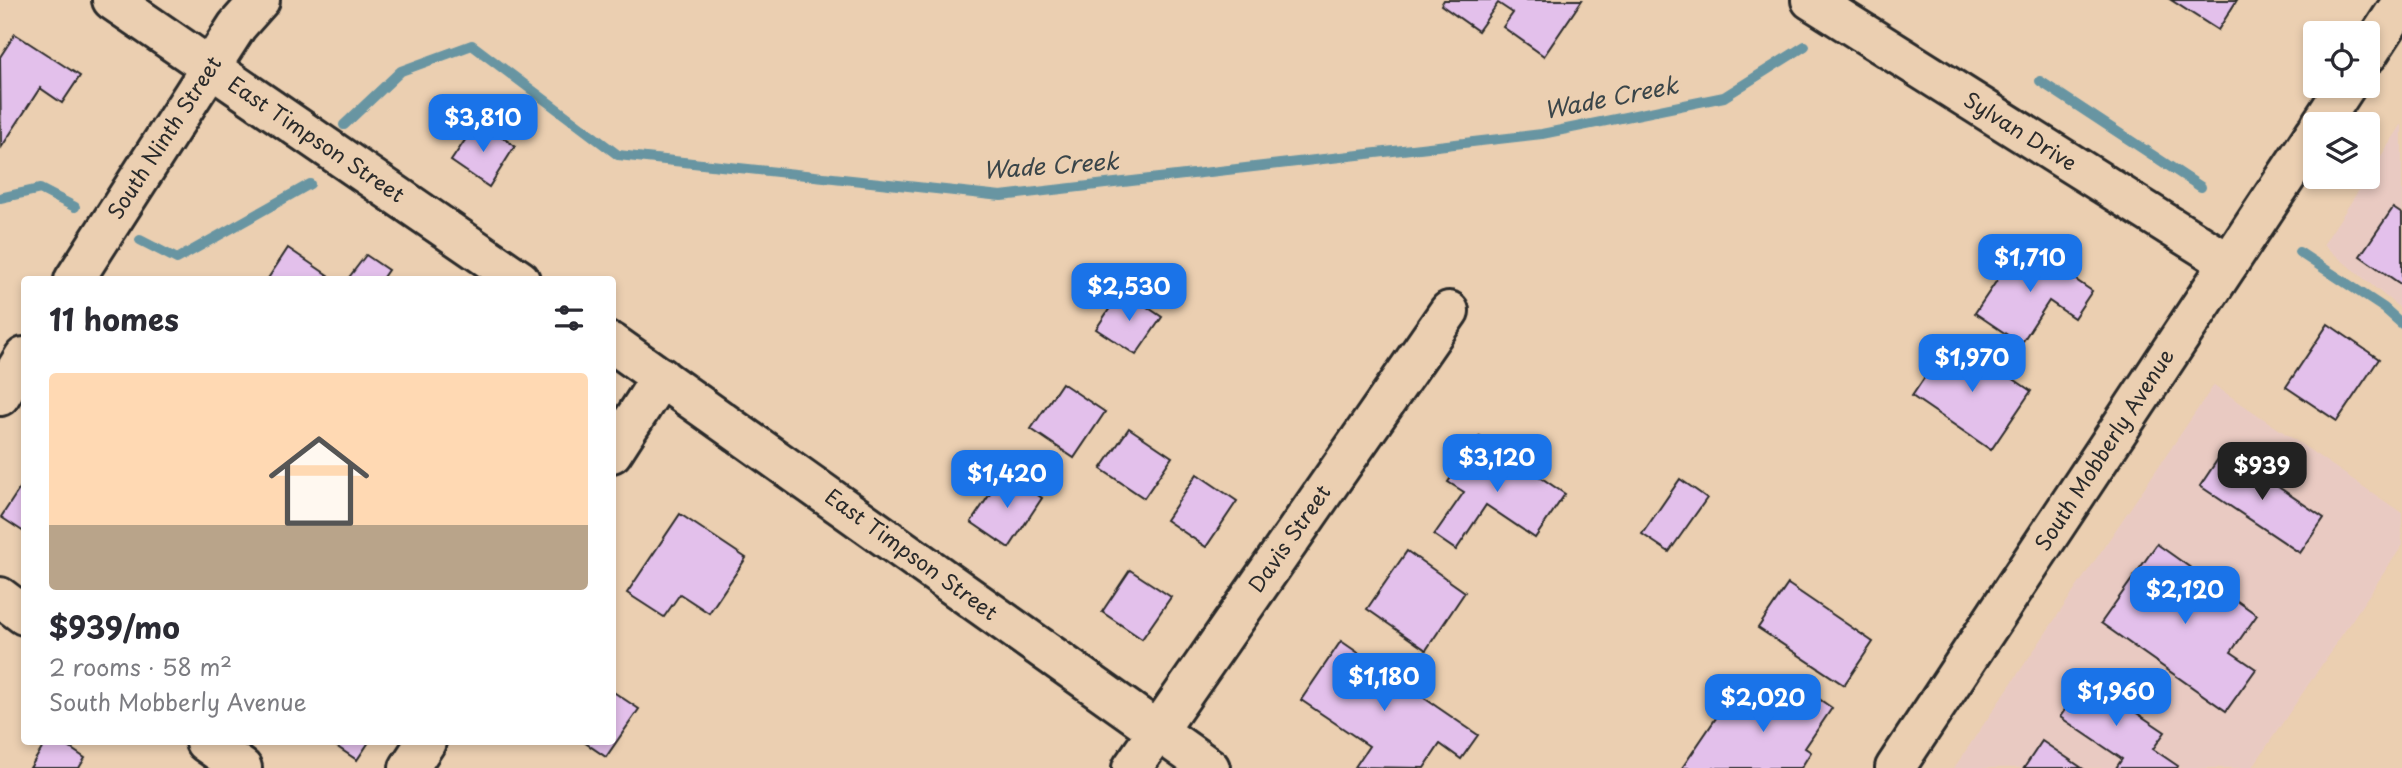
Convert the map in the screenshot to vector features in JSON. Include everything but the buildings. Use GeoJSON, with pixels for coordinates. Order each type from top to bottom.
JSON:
{"type":"FeatureCollection","features":[{"type":"Feature","properties":{"kind":"street","name":"East Timpson Street"},"geometry":{"type":"LineString","coordinates":[[112,0],[514,276]]}},
{"type":"Feature","properties":{"kind":"street","name":"South Ninth Street"},"geometry":{"type":"LineString","coordinates":[[77,276],[237,26],[260,0]]}},
{"type":"Feature","properties":{"kind":"street","name":"Sylvan Drive"},"geometry":{"type":"LineString","coordinates":[[1811,0],[2229,263]]}},
{"type":"Feature","properties":{"kind":"street"},"geometry":{"type":"LineString","coordinates":[[2380,36],[2402,2]]}},
{"type":"Feature","properties":{"kind":"street","name":"South Mobberly Avenue"},"geometry":{"type":"LineString","coordinates":[[1895,768],[2303,151]]}},
{"type":"Feature","properties":{"kind":"street","name":"Davis Street"},"geometry":{"type":"LineString","coordinates":[[1132,768],[1449,311]]}},
{"type":"Feature","properties":{"kind":"street","name":"East Timpson Street"},"geometry":{"type":"LineString","coordinates":[[616,346],[1210,768]]}},
{"type":"Feature","properties":{"kind":"street"},"geometry":{"type":"LineString","coordinates":[[0,396],[21,362]]}},
{"type":"Feature","properties":{"kind":"street"},"geometry":{"type":"LineString","coordinates":[[616,447],[662,377]]}},
{"type":"Feature","properties":{"kind":"street"},"geometry":{"type":"LineString","coordinates":[[0,597],[21,613]]}},
{"type":"Feature","properties":{"kind":"street"},"geometry":{"type":"LineString","coordinates":[[209,745],[242,768]]}},
{"type":"Feature","properties":{"kind":"street"},"geometry":{"type":"LineString","coordinates":[[409,768],[424,745]]}},
{"type":"Feature","properties":{"kind":"shaded area"},"geometry":{"type":"Polygon","coordinates":[[[2402,124],[2402,310],[2323,245],[2360,189],[2380,189],[2380,158],[2402,124]]]}},
{"type":"Feature","properties":{"kind":"shaded area"},"geometry":{"type":"Polygon","coordinates":[[[2214,385],[2402,513],[2402,546],[2252,768],[1954,768],[2214,385]]]}},
{"type":"Feature","properties":{"kind":"waterway","name":"Wade Creek"},"geometry":{"type":"LineString","coordinates":[[344,125],[401,71],[472,45],[618,155],[1001,196],[1542,134],[1724,97],[1805,46]]}},
{"type":"Feature","properties":{"kind":"waterway","name":"Wade Creek"},"geometry":{"type":"LineString","coordinates":[[2040,81],[2201,187]]}},
{"type":"Feature","properties":{"kind":"waterway","name":"Wade Creek"},"geometry":{"type":"LineString","coordinates":[[140,240],[177,259],[310,184]]}},
{"type":"Feature","properties":{"kind":"waterway","name":"Wade Creek"},"geometry":{"type":"LineString","coordinates":[[0,198],[40,189],[75,207]]}},
{"type":"Feature","properties":{"kind":"waterway","name":"Wade Creek"},"geometry":{"type":"LineString","coordinates":[[2299,252],[2384,308],[2402,324]]}}]}
